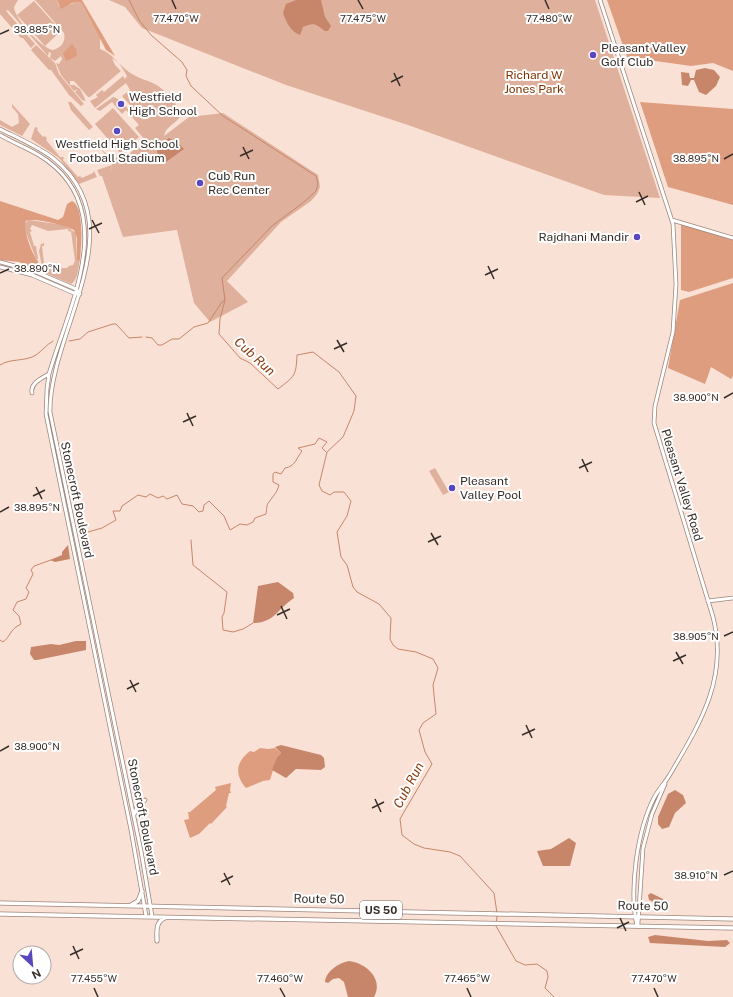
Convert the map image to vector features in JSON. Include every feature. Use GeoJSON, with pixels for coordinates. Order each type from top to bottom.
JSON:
{"type":"FeatureCollection","features":[{"type":"Feature","properties":{"kind":"highway"},"geometry":{"type":"LineString","coordinates":[[130,905],[138,901],[142,891]]}},
{"type":"Feature","properties":{"kind":"highway","name":"Route 50"},"geometry":{"type":"LineString","coordinates":[[0,903],[637,915],[733,919]]}},
{"type":"Feature","properties":{"kind":"highway","name":"Route 50"},"geometry":{"type":"LineString","coordinates":[[0,914],[487,922],[733,928]]}},
{"type":"Feature","properties":{"kind":"highway"},"geometry":{"type":"LineString","coordinates":[[157,941],[159,921],[168,916]]}},
{"type":"Feature","properties":{"kind":"main road","name":"Pleasant Valley Road"},"geometry":{"type":"LineString","coordinates":[[600,0],[672,220],[675,270],[675,316],[672,340],[655,406],[654,423],[715,624],[718,648],[710,698],[698,727],[665,782],[652,814],[643,848],[637,926]]}},
{"type":"Feature","properties":{"kind":"main road","name":"Stonecroft Boulevard"},"geometry":{"type":"LineString","coordinates":[[0,129],[53,158],[69,174],[81,195],[88,217],[90,240],[87,268],[54,376],[51,390],[50,412],[134,817],[152,916]]}},
{"type":"Feature","properties":{"kind":"main road","name":"Stonecroft Boulevard"},"geometry":{"type":"LineString","coordinates":[[0,135],[49,161],[63,175],[74,191],[83,216],[85,240],[83,263],[49,374],[45,403],[46,420],[75,555],[146,916]]}},
{"type":"Feature","properties":{"kind":"main road"},"geometry":{"type":"LineString","coordinates":[[672,220],[733,238]]}},
{"type":"Feature","properties":{"kind":"main road"},"geometry":{"type":"LineString","coordinates":[[0,262],[34,271],[76,289],[80,294]]}},
{"type":"Feature","properties":{"kind":"main road"},"geometry":{"type":"LineString","coordinates":[[0,267],[32,275],[74,293],[80,294]]}},
{"type":"Feature","properties":{"kind":"main road"},"geometry":{"type":"LineString","coordinates":[[32,393],[31,389],[34,385],[49,374]]}},
{"type":"Feature","properties":{"kind":"main road"},"geometry":{"type":"LineString","coordinates":[[708,600],[733,598]]}},
{"type":"Feature","properties":{"kind":"main road"},"geometry":{"type":"LineString","coordinates":[[134,817],[137,807],[145,800]]}},
{"type":"Feature","properties":{"kind":"green space"},"geometry":{"type":"Polygon","coordinates":[[[0,0],[18,0],[14,7],[15,12],[23,25],[42,44],[53,50],[62,44],[64,33],[35,0],[57,0],[59,6],[81,2],[100,38],[100,49],[105,51],[119,63],[112,58],[115,65],[121,71],[90,97],[88,97],[74,81],[70,81],[70,85],[74,85],[80,89],[86,101],[82,100],[75,92],[78,89],[74,91],[61,75],[56,63],[59,64],[62,59],[61,56],[55,61],[50,58],[51,53],[49,52],[48,56],[8,10],[6,11],[35,44],[31,48],[0,14],[0,0]]]}},
{"type":"Feature","properties":{"kind":"green space","name":"Richard W Jones Park"},"geometry":{"type":"Polygon","coordinates":[[[109,0],[595,0],[660,198],[604,195],[408,125],[286,85],[142,28],[125,7],[109,0]]]}},
{"type":"Feature","properties":{"kind":"green space"},"geometry":{"type":"Polygon","coordinates":[[[34,1],[61,31],[45,46],[17,15],[34,1]]]}},
{"type":"Feature","properties":{"kind":"green space"},"geometry":{"type":"Polygon","coordinates":[[[36,45],[55,63],[59,74],[84,104],[81,106],[82,107],[69,95],[51,70],[49,70],[31,50],[36,45]]]}},
{"type":"Feature","properties":{"kind":"green space"},"geometry":{"type":"Polygon","coordinates":[[[119,63],[129,72],[158,86],[167,94],[173,91],[174,92],[169,96],[172,97],[181,115],[177,121],[167,129],[164,136],[189,117],[223,113],[318,175],[320,187],[317,194],[311,201],[281,222],[227,281],[248,302],[210,322],[194,303],[177,230],[123,237],[102,176],[100,176],[97,170],[112,165],[111,161],[101,149],[113,160],[118,156],[122,160],[145,140],[135,128],[139,125],[126,110],[122,114],[112,102],[100,111],[96,109],[113,97],[138,117],[142,118],[154,106],[153,105],[143,113],[137,113],[122,96],[130,90],[126,83],[95,108],[90,101],[98,97],[96,95],[102,90],[104,92],[123,76],[125,79],[127,76],[119,63]]]}},
{"type":"Feature","properties":{"kind":"green space"},"geometry":{"type":"Polygon","coordinates":[[[68,102],[71,102],[93,127],[89,130],[71,110],[68,102]]]}},
{"type":"Feature","properties":{"kind":"green space"},"geometry":{"type":"Polygon","coordinates":[[[12,104],[30,124],[22,136],[0,125],[0,120],[12,127],[19,123],[18,114],[12,107],[12,104]]]}},
{"type":"Feature","properties":{"kind":"green space","name":"Westfield High School Football Stadium"},"geometry":{"type":"Polygon","coordinates":[[[113,108],[139,137],[120,153],[95,124],[113,108]]]}},
{"type":"Feature","properties":{"kind":"green space"},"geometry":{"type":"Polygon","coordinates":[[[35,127],[38,128],[37,130],[43,137],[45,136],[47,139],[46,140],[60,157],[64,157],[63,160],[78,177],[80,176],[82,178],[93,173],[94,171],[97,177],[79,184],[59,158],[31,139],[35,127]]]}},
{"type":"Feature","properties":{"kind":"green space"},"geometry":{"type":"Polygon","coordinates":[[[29,220],[64,225],[76,233],[77,260],[80,260],[75,280],[71,284],[43,272],[39,251],[41,244],[44,243],[44,246],[42,246],[44,264],[46,264],[47,269],[67,268],[73,265],[75,261],[71,231],[69,232],[68,229],[48,231],[32,225],[30,229],[32,231],[30,232],[34,246],[36,246],[38,259],[36,259],[25,230],[25,223],[29,220]]]}},
{"type":"Feature","properties":{"kind":"green space"},"geometry":{"type":"Polygon","coordinates":[[[435,468],[449,492],[443,495],[429,471],[435,468]]]}},
{"type":"Feature","properties":{"kind":"shaded area"},"geometry":{"type":"Polygon","coordinates":[[[57,0],[82,0],[115,56],[106,50],[81,2],[72,3],[61,9],[57,0]]]}},
{"type":"Feature","properties":{"kind":"shaded area"},"geometry":{"type":"Polygon","coordinates":[[[296,0],[321,0],[325,17],[331,26],[328,31],[325,31],[317,25],[312,24],[303,27],[300,35],[294,32],[287,23],[283,13],[286,4],[296,0]]]}},
{"type":"Feature","properties":{"kind":"shaded area"},"geometry":{"type":"Polygon","coordinates":[[[607,0],[733,0],[733,71],[713,63],[691,66],[627,57],[607,0]]]}},
{"type":"Feature","properties":{"kind":"shaded area"},"geometry":{"type":"Polygon","coordinates":[[[72,44],[76,49],[77,56],[66,61],[63,53],[72,44]]]}},
{"type":"Feature","properties":{"kind":"shaded area"},"geometry":{"type":"Polygon","coordinates":[[[705,68],[714,70],[720,77],[716,86],[706,95],[699,92],[694,80],[691,80],[688,86],[682,85],[681,72],[689,73],[690,78],[694,78],[696,70],[705,68]]]}},
{"type":"Feature","properties":{"kind":"shaded area"},"geometry":{"type":"Polygon","coordinates":[[[640,102],[733,109],[733,205],[668,187],[640,102]]]}},
{"type":"Feature","properties":{"kind":"shaded area"},"geometry":{"type":"Polygon","coordinates":[[[169,138],[178,143],[184,149],[166,162],[161,159],[157,152],[159,145],[169,138]]]}},
{"type":"Feature","properties":{"kind":"shaded area"},"geometry":{"type":"Polygon","coordinates":[[[0,201],[58,220],[63,217],[67,204],[72,201],[79,211],[81,219],[80,260],[77,260],[77,238],[74,230],[50,222],[30,220],[26,221],[25,230],[31,248],[38,261],[38,268],[31,269],[20,262],[0,260],[0,201]]]}},
{"type":"Feature","properties":{"kind":"shaded area"},"geometry":{"type":"Polygon","coordinates":[[[681,223],[733,240],[733,278],[689,292],[681,290],[681,223]]]}},
{"type":"Feature","properties":{"kind":"shaded area"},"geometry":{"type":"Polygon","coordinates":[[[733,283],[733,376],[731,379],[711,367],[705,384],[668,368],[680,300],[733,283]]]}},
{"type":"Feature","properties":{"kind":"shaded area"},"geometry":{"type":"Polygon","coordinates":[[[68,545],[70,559],[55,562],[50,560],[62,555],[62,552],[68,545]]]}},
{"type":"Feature","properties":{"kind":"shaded area"},"geometry":{"type":"Polygon","coordinates":[[[278,582],[293,593],[294,598],[271,618],[253,623],[258,586],[278,582]]]}},
{"type":"Feature","properties":{"kind":"shaded area"},"geometry":{"type":"Polygon","coordinates":[[[76,641],[86,641],[86,650],[37,660],[34,660],[30,654],[31,647],[51,644],[59,645],[76,641]]]}},
{"type":"Feature","properties":{"kind":"shaded area"},"geometry":{"type":"Polygon","coordinates":[[[281,745],[321,755],[324,758],[325,767],[321,770],[296,769],[286,778],[272,770],[277,757],[281,753],[275,747],[281,745]]]}},
{"type":"Feature","properties":{"kind":"shaded area"},"geometry":{"type":"Polygon","coordinates":[[[260,748],[275,748],[281,753],[277,757],[270,780],[263,781],[246,788],[238,773],[239,764],[245,755],[250,751],[254,752],[260,748]]]}},
{"type":"Feature","properties":{"kind":"shaded area"},"geometry":{"type":"Polygon","coordinates":[[[231,783],[231,793],[229,793],[227,807],[211,824],[210,823],[199,834],[190,838],[184,820],[189,819],[188,812],[190,812],[216,790],[215,787],[231,783]]]}},
{"type":"Feature","properties":{"kind":"shaded area"},"geometry":{"type":"Polygon","coordinates":[[[675,790],[683,795],[686,803],[675,813],[669,827],[662,829],[658,824],[658,817],[668,794],[675,790]]]}},
{"type":"Feature","properties":{"kind":"shaded area"},"geometry":{"type":"Polygon","coordinates":[[[569,838],[576,843],[570,866],[543,866],[537,851],[551,849],[569,838]]]}},
{"type":"Feature","properties":{"kind":"shaded area"},"geometry":{"type":"Polygon","coordinates":[[[651,893],[663,899],[664,903],[660,905],[649,900],[648,895],[651,893]]]}},
{"type":"Feature","properties":{"kind":"shaded area"},"geometry":{"type":"Polygon","coordinates":[[[655,935],[708,941],[727,940],[730,943],[725,947],[650,943],[648,937],[655,935]]]}},
{"type":"Feature","properties":{"kind":"shaded area"},"geometry":{"type":"Polygon","coordinates":[[[349,961],[361,965],[372,973],[377,984],[374,997],[348,997],[344,982],[339,978],[333,979],[328,983],[325,982],[330,971],[349,961]]]}},
{"type":"Feature","properties":{"kind":"waterway","name":"Cub Run"},"geometry":{"type":"LineString","coordinates":[[129,0],[139,20],[151,35],[182,62],[187,70],[186,76],[191,86],[223,116],[316,176],[318,183],[316,191],[272,226],[222,278],[225,300],[220,319],[219,334],[240,358],[250,363],[278,389],[294,375],[297,355],[313,352],[339,372],[356,396],[354,411],[343,437],[327,452],[319,485],[322,491],[330,495],[334,492],[344,492],[351,501],[347,516],[337,532],[341,557],[347,565],[353,587],[357,592],[379,604],[391,618],[390,639],[393,645],[398,649],[416,652],[433,659],[438,668],[433,685],[436,714],[423,723],[419,730],[425,752],[432,764],[400,819],[402,835],[414,844],[424,848],[450,852],[460,856],[494,893],[497,913]]}},
{"type":"Feature","properties":{"kind":"waterway"},"geometry":{"type":"LineString","coordinates":[[146,337],[152,338],[158,345],[162,345],[172,339],[179,339],[194,327],[208,323],[222,302],[225,300]]}},
{"type":"Feature","properties":{"kind":"waterway"},"geometry":{"type":"LineString","coordinates":[[69,341],[80,339],[88,332],[113,324],[116,324],[129,338],[142,337]]}},
{"type":"Feature","properties":{"kind":"waterway"},"geometry":{"type":"LineString","coordinates":[[0,365],[8,361],[32,357],[53,341]]}},
{"type":"Feature","properties":{"kind":"waterway"},"geometry":{"type":"LineString","coordinates":[[81,539],[88,532],[102,528],[116,520],[113,511],[120,511],[122,506],[138,495],[146,497],[150,494],[158,498],[163,496],[167,499],[177,495],[182,504],[193,506],[199,512],[203,511],[204,505],[209,501],[224,516],[230,530],[240,524],[247,525],[253,522],[255,518],[266,514],[267,505],[279,485],[273,482],[273,474],[275,472],[281,474],[285,468],[293,464],[302,451],[298,448],[315,444],[319,438],[327,442],[322,448],[326,452]]}},
{"type":"Feature","properties":{"kind":"waterway"},"geometry":{"type":"LineString","coordinates":[[191,540],[193,565],[227,592],[222,617],[223,630],[233,632],[243,629],[253,623]]}},
{"type":"Feature","properties":{"kind":"waterway"},"geometry":{"type":"LineString","coordinates":[[0,640],[3,642],[8,638],[14,628],[21,624],[19,616],[13,610],[17,602],[26,599],[29,592],[26,588],[33,574],[31,570],[34,566],[51,560]]}},
{"type":"Feature","properties":{"kind":"waterway","name":"Cub Run"},"geometry":{"type":"LineString","coordinates":[[497,916],[496,926],[516,961],[525,965],[537,964],[547,971],[548,977],[545,988],[554,997]]}},
{"type":"Feature","properties":{"kind":"place","name":"Pleasant Valley Golf Club"},"geometry":{"type":"Point","coordinates":[593,55]}},
{"type":"Feature","properties":{"kind":"place","name":"Westfield High School"},"geometry":{"type":"Point","coordinates":[121,104]}},
{"type":"Feature","properties":{"kind":"place","name":"Westfield High School Football Stadium"},"geometry":{"type":"Point","coordinates":[117,131]}},
{"type":"Feature","properties":{"kind":"place","name":"Cub Run Rec Center"},"geometry":{"type":"Point","coordinates":[200,183]}},
{"type":"Feature","properties":{"kind":"place","name":"Rajdhani Mandir"},"geometry":{"type":"Point","coordinates":[637,237]}},
{"type":"Feature","properties":{"kind":"place","name":"Pleasant Valley Pool"},"geometry":{"type":"Point","coordinates":[452,488]}}]}
